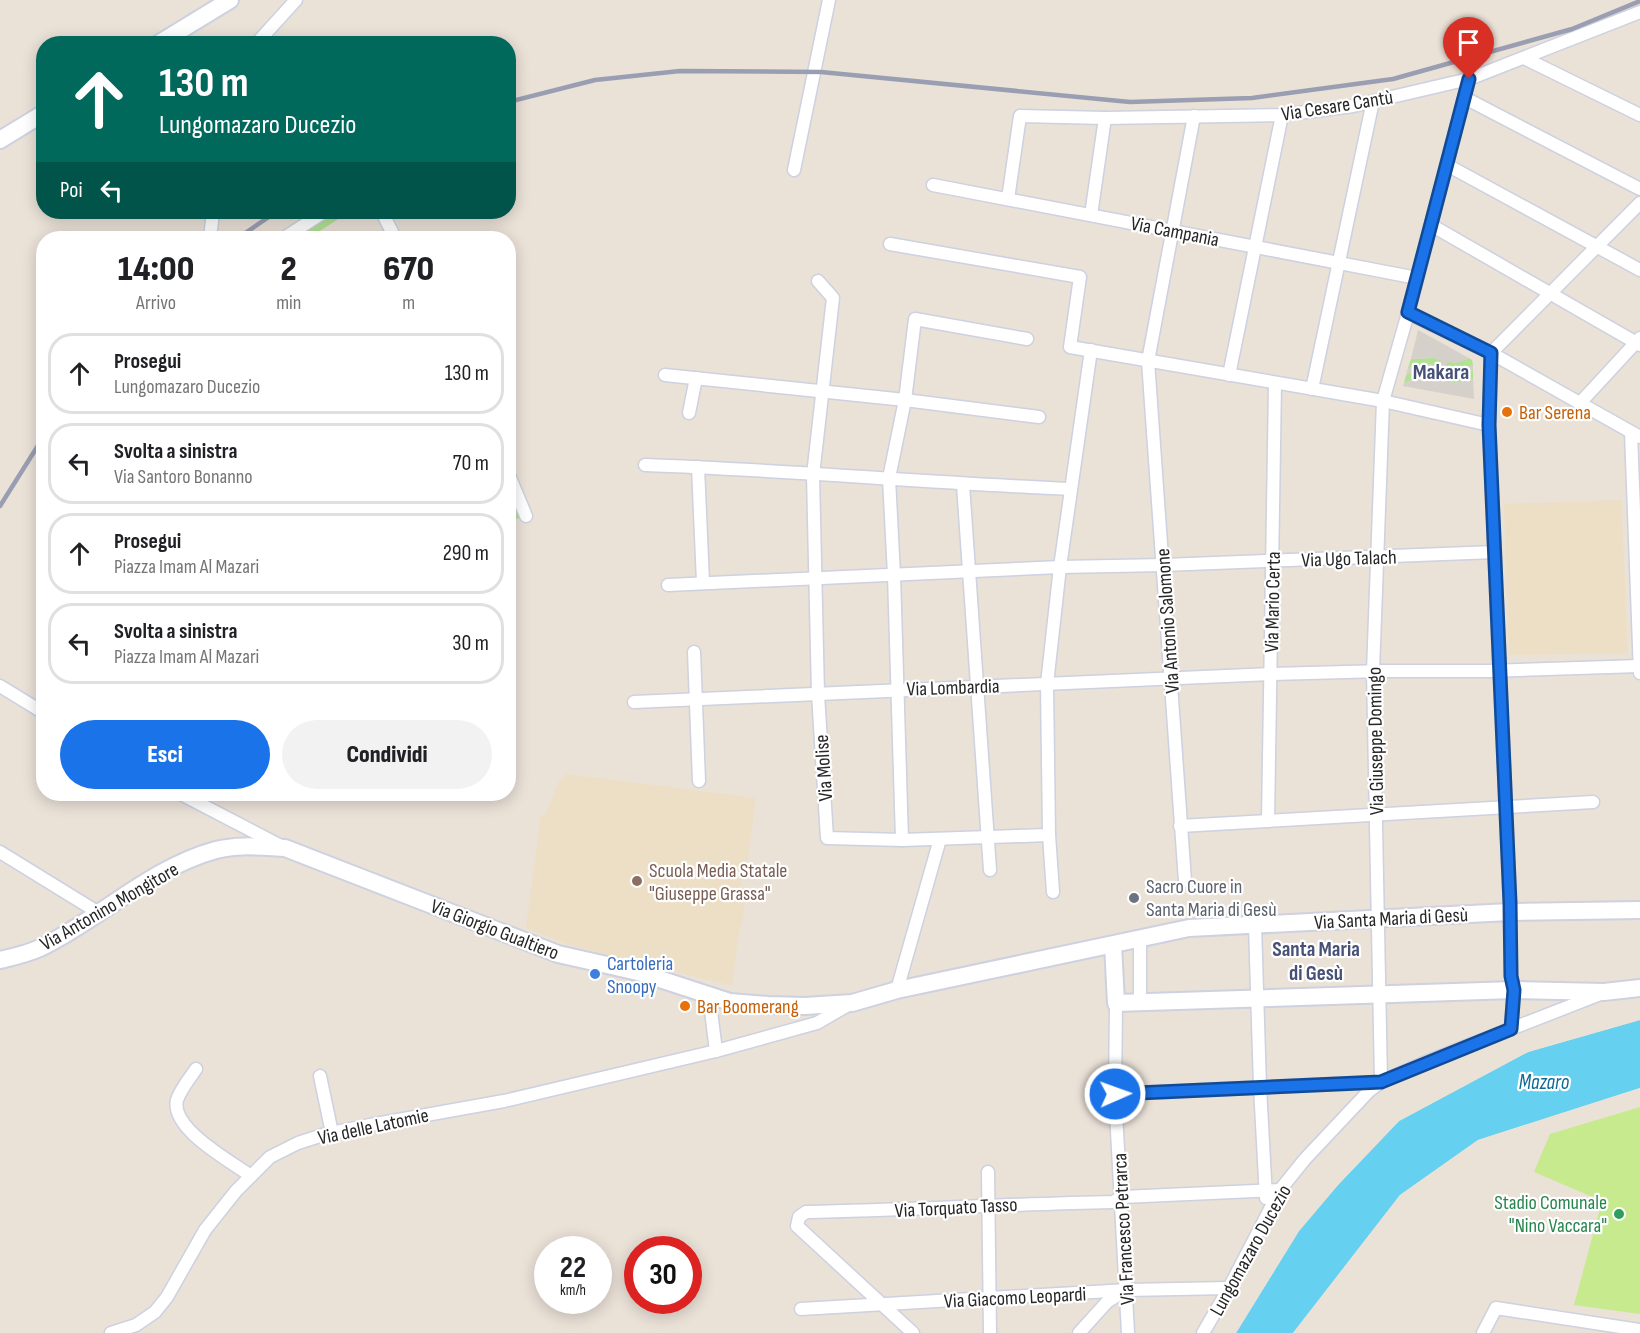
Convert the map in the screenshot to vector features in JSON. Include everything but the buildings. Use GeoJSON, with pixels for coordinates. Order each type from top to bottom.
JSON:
{"type":"FeatureCollection","features":[{"type":"Feature","properties":{"kind":"street"},"geometry":{"type":"LineString","coordinates":[[171,36],[230,0]]}},
{"type":"Feature","properties":{"kind":"street"},"geometry":{"type":"LineString","coordinates":[[263,36],[296,0]]}},
{"type":"Feature","properties":{"kind":"street"},"geometry":{"type":"LineString","coordinates":[[794,170],[829,0]]}},
{"type":"Feature","properties":{"kind":"street","name":"Via Cesare Cantù"},"geometry":{"type":"LineString","coordinates":[[1008,199],[1020,116],[1104,118],[1282,115],[1373,101],[1469,79],[1637,16]]}},
{"type":"Feature","properties":{"kind":"street"},"geometry":{"type":"LineString","coordinates":[[1524,58],[1640,115]]}},
{"type":"Feature","properties":{"kind":"street","name":"Via Giuseppe Domingo"},"geometry":{"type":"LineString","coordinates":[[1381,1082],[1373,671],[1383,401],[1469,79]]}},
{"type":"Feature","properties":{"kind":"street"},"geometry":{"type":"LineString","coordinates":[[1465,98],[1640,189]]}},
{"type":"Feature","properties":{"kind":"street"},"geometry":{"type":"LineString","coordinates":[[1312,389],[1373,101]]}},
{"type":"Feature","properties":{"kind":"street"},"geometry":{"type":"LineString","coordinates":[[1229,375],[1282,115]]}},
{"type":"Feature","properties":{"kind":"street","name":"Via Antonio Salomone"},"geometry":{"type":"LineString","coordinates":[[1185,881],[1148,361],[1194,116]]}},
{"type":"Feature","properties":{"kind":"street"},"geometry":{"type":"LineString","coordinates":[[0,140],[36,118]]}},
{"type":"Feature","properties":{"kind":"street"},"geometry":{"type":"LineString","coordinates":[[1091,215],[1104,118]]}},
{"type":"Feature","properties":{"kind":"street"},"geometry":{"type":"LineString","coordinates":[[1447,165],[1640,270]]}},
{"type":"Feature","properties":{"kind":"street","name":"Via Campania"},"geometry":{"type":"LineString","coordinates":[[933,184],[1417,278]]}},
{"type":"Feature","properties":{"kind":"street"},"geometry":{"type":"LineString","coordinates":[[1511,1029],[1514,990],[1511,976],[1489,425],[1491,353],[1640,203]]}},
{"type":"Feature","properties":{"kind":"street"},"geometry":{"type":"LineString","coordinates":[[295,231],[313,219]]}},
{"type":"Feature","properties":{"kind":"street"},"geometry":{"type":"LineString","coordinates":[[1431,225],[1639,342],[1580,403]]}},
{"type":"Feature","properties":{"kind":"street"},"geometry":{"type":"LineString","coordinates":[[890,244],[1080,277],[1070,347],[1383,401],[1489,425]]}},
{"type":"Feature","properties":{"kind":"street","name":"Via Molise"},"geometry":{"type":"LineString","coordinates":[[818,281],[833,298],[813,475],[818,694],[827,838],[902,840],[1050,835]]}},
{"type":"Feature","properties":{"kind":"street"},"geometry":{"type":"LineString","coordinates":[[1408,312],[1491,353],[1635,434],[1640,674]]}},
{"type":"Feature","properties":{"kind":"street"},"geometry":{"type":"LineString","coordinates":[[902,840],[889,478],[905,400],[915,319],[1027,339]]}},
{"type":"Feature","properties":{"kind":"street"},"geometry":{"type":"LineString","coordinates":[[1053,892],[1047,684],[1070,489],[1091,350]]}},
{"type":"Feature","properties":{"kind":"street"},"geometry":{"type":"LineString","coordinates":[[665,375],[905,400],[1040,417]]}},
{"type":"Feature","properties":{"kind":"street"},"geometry":{"type":"LineString","coordinates":[[689,413],[696,378]]}},
{"type":"Feature","properties":{"kind":"street","name":"Via Mario Certa"},"geometry":{"type":"LineString","coordinates":[[1268,821],[1275,383]]}},
{"type":"Feature","properties":{"kind":"street"},"geometry":{"type":"LineString","coordinates":[[645,465],[889,478],[963,485],[1070,489]]}},
{"type":"Feature","properties":{"kind":"street"},"geometry":{"type":"LineString","coordinates":[[698,467],[703,582]]}},
{"type":"Feature","properties":{"kind":"street"},"geometry":{"type":"LineString","coordinates":[[963,485],[990,870]]}},
{"type":"Feature","properties":{"kind":"street"},"geometry":{"type":"LineString","coordinates":[[516,492],[526,516]]}},
{"type":"Feature","properties":{"kind":"street","name":"Via Ugo Talach"},"geometry":{"type":"LineString","coordinates":[[668,585],[1060,567],[1378,558],[1495,552]]}},
{"type":"Feature","properties":{"kind":"street"},"geometry":{"type":"LineString","coordinates":[[694,652],[699,781]]}},
{"type":"Feature","properties":{"kind":"street","name":"Via Lombardia"},"geometry":{"type":"LineString","coordinates":[[634,702],[1271,674],[1500,671],[1640,666]]}},
{"type":"Feature","properties":{"kind":"street"},"geometry":{"type":"LineString","coordinates":[[0,686],[36,708]]}},
{"type":"Feature","properties":{"kind":"street"},"geometry":{"type":"LineString","coordinates":[[194,801],[285,848]]}},
{"type":"Feature","properties":{"kind":"street"},"geometry":{"type":"LineString","coordinates":[[1180,826],[1593,802]]}},
{"type":"Feature","properties":{"kind":"street"},"geometry":{"type":"LineString","coordinates":[[897,990],[940,839]]}},
{"type":"Feature","properties":{"kind":"street","name":"Via Giorgio Gualtiero"},"geometry":{"type":"LineString","coordinates":[[217,850],[247,846],[285,848],[558,954],[638,972],[730,1002],[805,1006],[852,1003]]}},
{"type":"Feature","properties":{"kind":"street","name":"Via Antonino Mongitore"},"geometry":{"type":"LineString","coordinates":[[0,960],[39,949],[168,870],[217,850]]}},
{"type":"Feature","properties":{"kind":"street"},"geometry":{"type":"LineString","coordinates":[[0,852],[99,913]]}},
{"type":"Feature","properties":{"kind":"street","name":"Via Santa Maria di Gesù"},"geometry":{"type":"LineString","coordinates":[[852,1003],[897,990],[1189,928],[1510,912],[1640,910]]}},
{"type":"Feature","properties":{"kind":"street"},"geometry":{"type":"LineString","coordinates":[[1255,925],[1260,1087],[1268,1214]]}},
{"type":"Feature","properties":{"kind":"street"},"geometry":{"type":"LineString","coordinates":[[1140,939],[1140,1002]]}},
{"type":"Feature","properties":{"kind":"street","name":"Via Francesco Petrarca"},"geometry":{"type":"LineString","coordinates":[[1113,945],[1116,1003],[1115,1094],[1128,1333]]}},
{"type":"Feature","properties":{"kind":"street"},"geometry":{"type":"LineString","coordinates":[[1116,1003],[1514,990],[1604,992],[1640,988]]}},
{"type":"Feature","properties":{"kind":"street","name":"Lungomazaro Ducezio"},"geometry":{"type":"LineString","coordinates":[[1203,1333],[1280,1190],[1305,1159],[1369,1091],[1381,1082],[1604,992]]}},
{"type":"Feature","properties":{"kind":"street"},"geometry":{"type":"LineString","coordinates":[[710,994],[716,1051]]}},
{"type":"Feature","properties":{"kind":"street","name":"Via delle Latomie"},"geometry":{"type":"LineString","coordinates":[[111,1333],[135,1329],[155,1312],[205,1230],[270,1157],[298,1143],[332,1133],[504,1101],[716,1051],[817,1023],[852,1003]]}},
{"type":"Feature","properties":{"kind":"street"},"geometry":{"type":"LineString","coordinates":[[196,1069],[177,1100],[177,1111],[185,1126],[200,1141],[251,1176]]}},
{"type":"Feature","properties":{"kind":"street"},"geometry":{"type":"LineString","coordinates":[[320,1076],[332,1133]]}},
{"type":"Feature","properties":{"kind":"street"},"geometry":{"type":"LineString","coordinates":[[1115,1094],[1381,1082]]}},
{"type":"Feature","properties":{"kind":"street"},"geometry":{"type":"LineString","coordinates":[[988,1172],[990,1333]]}},
{"type":"Feature","properties":{"kind":"street","name":"Via Torquato Tasso"},"geometry":{"type":"LineString","coordinates":[[913,1333],[797,1226],[799,1217],[806,1212],[1113,1202],[1122,1197],[1280,1190]]}},
{"type":"Feature","properties":{"kind":"street","name":"Via Giacomo Leopardi"},"geometry":{"type":"LineString","coordinates":[[801,1309],[1127,1290],[1229,1288]]}},
{"type":"Feature","properties":{"kind":"street"},"geometry":{"type":"LineString","coordinates":[[1078,1333],[1107,1302],[1127,1290]]}},
{"type":"Feature","properties":{"kind":"street"},"geometry":{"type":"LineString","coordinates":[[1483,1333],[1496,1308],[1640,1330]]}},
{"type":"Feature","properties":{"kind":"street"},"geometry":{"type":"LineString","coordinates":[[1565,1333],[1567,1319]]}},
{"type":"Feature","properties":{"kind":"shaded area"},"geometry":{"type":"Polygon","coordinates":[[[1418,330],[1469,358],[1457,363],[1447,362],[1446,368],[1457,370],[1473,365],[1473,370],[1457,376],[1446,375],[1443,381],[1454,383],[1473,379],[1474,399],[1403,386],[1404,383],[1427,377],[1438,380],[1439,375],[1431,371],[1406,375],[1408,368],[1414,366],[1428,364],[1440,366],[1441,360],[1434,358],[1411,359],[1418,330]]]}},
{"type":"Feature","properties":{"kind":"shaded area"},"geometry":{"type":"Polygon","coordinates":[[[1621,500],[1628,653],[1509,655],[1504,504],[1621,500]]]}},
{"type":"Feature","properties":{"kind":"shaded area","name":"Scuola Media Statale \"Giuseppe Grassa\""},"geometry":{"type":"Polygon","coordinates":[[[566,774],[756,798],[747,865],[744,865],[739,897],[745,899],[732,985],[570,945],[526,928],[541,816],[545,816],[559,782],[566,774]]]}},
{"type":"Feature","properties":{"kind":"green space"},"geometry":{"type":"Polygon","coordinates":[[[325,219],[338,219],[320,231],[307,231],[325,219]]]}},
{"type":"Feature","properties":{"kind":"green space"},"geometry":{"type":"Polygon","coordinates":[[[1469,358],[1473,365],[1456,370],[1446,368],[1447,361],[1456,363],[1469,358]]]}},
{"type":"Feature","properties":{"kind":"green space"},"geometry":{"type":"Polygon","coordinates":[[[1411,359],[1441,360],[1440,367],[1428,364],[1408,368],[1411,359]]]}},
{"type":"Feature","properties":{"kind":"green space"},"geometry":{"type":"Polygon","coordinates":[[[1473,370],[1473,379],[1454,383],[1443,381],[1446,375],[1457,376],[1473,370]]]}},
{"type":"Feature","properties":{"kind":"green space"},"geometry":{"type":"Polygon","coordinates":[[[1431,371],[1439,375],[1438,381],[1421,378],[1404,383],[1406,375],[1413,372],[1431,371]]]}},
{"type":"Feature","properties":{"kind":"green space","name":"Stadio Comunale \"Nino Vaccara\""},"geometry":{"type":"Polygon","coordinates":[[[1640,1107],[1640,1314],[1574,1305],[1602,1201],[1534,1172],[1550,1134],[1640,1107]]]}},
{"type":"Feature","properties":{"kind":"water","name":"Mazaro"},"geometry":{"type":"Polygon","coordinates":[[[1640,1020],[1640,1088],[1478,1140],[1400,1195],[1293,1333],[1236,1333],[1299,1231],[1338,1185],[1399,1121],[1528,1052],[1640,1020]]]}},
{"type":"Feature","properties":{"kind":"pier"},"geometry":{"type":"Polygon","coordinates":[[[1640,1017],[1640,1020],[1528,1052],[1399,1121],[1338,1185],[1299,1231],[1236,1333],[1233,1333],[1297,1229],[1336,1183],[1397,1119],[1527,1049],[1640,1017]]]}},
{"type":"Feature","properties":{"kind":"pier"},"geometry":{"type":"Polygon","coordinates":[[[1640,1088],[1640,1091],[1479,1143],[1402,1197],[1296,1333],[1293,1333],[1400,1195],[1478,1140],[1640,1088]]]}},
{"type":"Feature","properties":{"kind":"railway"},"geometry":{"type":"LineString","coordinates":[[516,100],[595,80],[680,71],[821,72],[1130,102],[1252,98],[1393,79],[1572,29],[1640,1]]}},
{"type":"Feature","properties":{"kind":"railway"},"geometry":{"type":"LineString","coordinates":[[248,231],[266,219]]}},
{"type":"Feature","properties":{"kind":"railway"},"geometry":{"type":"LineString","coordinates":[[0,506],[36,449]]}},
{"type":"Feature","properties":{"kind":"place","name":"Bar Serena"},"geometry":{"type":"Point","coordinates":[1507,412]}},
{"type":"Feature","properties":{"kind":"place","name":"Scuola Media Statale \"Giuseppe Grassa\""},"geometry":{"type":"Point","coordinates":[637,881]}},
{"type":"Feature","properties":{"kind":"place","name":"Sacro Cuore in Santa Maria di Gesù"},"geometry":{"type":"Point","coordinates":[1134,898]}},
{"type":"Feature","properties":{"kind":"place","name":"Cartoleria Snoopy"},"geometry":{"type":"Point","coordinates":[595,974]}},
{"type":"Feature","properties":{"kind":"place","name":"Bar Boomerang"},"geometry":{"type":"Point","coordinates":[685,1006]}},
{"type":"Feature","properties":{"kind":"place","name":"Stadio Comunale \"Nino Vaccara\""},"geometry":{"type":"Point","coordinates":[1619,1214]}},
{"type":"Feature","properties":{"kind":"district","name":"Makara"},"geometry":{"type":"Point","coordinates":[1441,371]}},
{"type":"Feature","properties":{"kind":"district","name":"Santa Maria di Gesù"},"geometry":{"type":"Point","coordinates":[1316,961]}},
{"type":"Feature","properties":{"kind":"route"},"geometry":{"type":"LineString","coordinates":[[1115,1094],[1381,1082],[1511,1029],[1514,990],[1511,976],[1510,903],[1489,425],[1491,353],[1408,312],[1469,79]]}}]}
